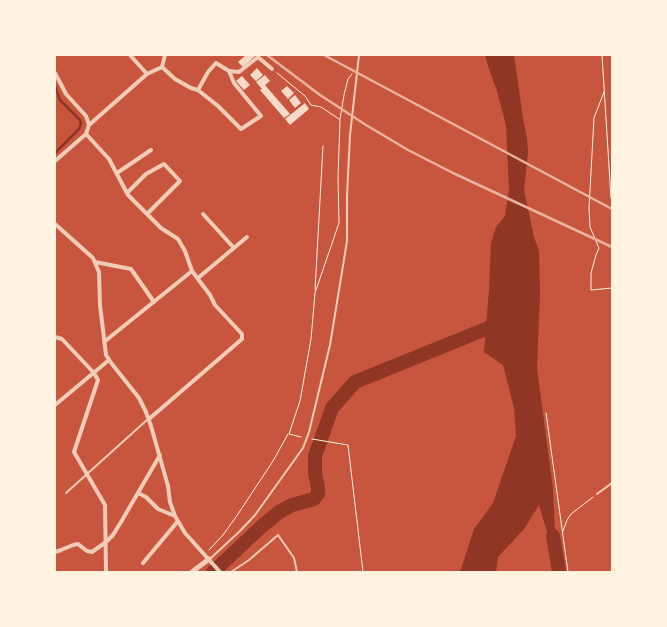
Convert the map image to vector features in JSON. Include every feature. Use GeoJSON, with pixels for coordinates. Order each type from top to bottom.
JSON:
{"type":"FeatureCollection","features":[{"type":"Feature","properties":{"kind":"street"},"geometry":{"type":"LineString","coordinates":[[130,55],[146,74]]}},
{"type":"Feature","properties":{"kind":"street"},"geometry":{"type":"LineString","coordinates":[[162,67],[165,55]]}},
{"type":"Feature","properties":{"kind":"street"},"geometry":{"type":"LineString","coordinates":[[198,90],[208,72],[216,64],[229,71],[239,72],[258,57],[272,69]]}},
{"type":"Feature","properties":{"kind":"street"},"geometry":{"type":"LineString","coordinates":[[55,161],[86,134],[89,125],[146,74],[162,67]]}},
{"type":"Feature","properties":{"kind":"street"},"geometry":{"type":"LineString","coordinates":[[162,67],[175,79],[198,90],[218,106],[241,129],[261,116],[234,83],[229,71]]}},
{"type":"Feature","properties":{"kind":"street"},"geometry":{"type":"LineString","coordinates":[[55,73],[66,94],[86,116],[89,125]]}},
{"type":"Feature","properties":{"kind":"street"},"geometry":{"type":"LineString","coordinates":[[86,134],[109,159],[127,193],[161,228],[178,239],[185,251],[192,271],[216,305],[242,334],[242,339],[149,419]]}},
{"type":"Feature","properties":{"kind":"street"},"geometry":{"type":"LineString","coordinates":[[117,173],[151,150]]}},
{"type":"Feature","properties":{"kind":"street"},"geometry":{"type":"LineString","coordinates":[[127,193],[146,174],[164,164],[175,175],[180,181],[147,214]]}},
{"type":"Feature","properties":{"kind":"street"},"geometry":{"type":"LineString","coordinates":[[203,214],[234,248]]}},
{"type":"Feature","properties":{"kind":"street"},"geometry":{"type":"LineString","coordinates":[[55,224],[93,258],[99,272],[100,305],[106,355],[139,398],[149,419],[175,516],[185,533],[220,572]]}},
{"type":"Feature","properties":{"kind":"street"},"geometry":{"type":"LineString","coordinates":[[198,278],[247,237]]}},
{"type":"Feature","properties":{"kind":"street"},"geometry":{"type":"LineString","coordinates":[[94,262],[131,269],[154,302]]}},
{"type":"Feature","properties":{"kind":"street"},"geometry":{"type":"LineString","coordinates":[[104,342],[192,271]]}},
{"type":"Feature","properties":{"kind":"street"},"geometry":{"type":"LineString","coordinates":[[55,337],[62,339],[94,373],[98,380],[74,452],[105,505],[106,572]]}},
{"type":"Feature","properties":{"kind":"street"},"geometry":{"type":"LineString","coordinates":[[55,405],[109,360]]}},
{"type":"Feature","properties":{"kind":"street"},"geometry":{"type":"LineString","coordinates":[[55,552],[78,544],[87,551],[92,552],[106,542],[113,535],[160,455]]}},
{"type":"Feature","properties":{"kind":"street"},"geometry":{"type":"LineString","coordinates":[[138,493],[146,497],[158,509],[175,516]]}},
{"type":"Feature","properties":{"kind":"street"},"geometry":{"type":"LineString","coordinates":[[143,562],[178,521]]}},
{"type":"Feature","properties":{"kind":"street"},"geometry":{"type":"LineString","coordinates":[[192,572],[211,562]]}},
{"type":"Feature","properties":{"kind":"lane"},"geometry":{"type":"LineString","coordinates":[[211,562],[255,515],[303,448],[309,432],[330,345],[347,242],[350,134],[359,55]]}},
{"type":"Feature","properties":{"kind":"lane"},"geometry":{"type":"LineString","coordinates":[[66,493],[149,419]]}},
{"type":"Feature","properties":{"kind":"lane"},"geometry":{"type":"LineString","coordinates":[[597,494],[612,483]]}},
{"type":"Feature","properties":{"kind":"lane"},"geometry":{"type":"LineString","coordinates":[[231,572],[250,560],[278,535],[294,558],[298,572]]}},
{"type":"Feature","properties":{"kind":"path"},"geometry":{"type":"LineString","coordinates":[[602,55],[611,198]]}},
{"type":"Feature","properties":{"kind":"path"},"geometry":{"type":"LineString","coordinates":[[315,293],[339,223],[338,178],[341,106],[348,79],[358,65]]}},
{"type":"Feature","properties":{"kind":"path"},"geometry":{"type":"LineString","coordinates":[[272,69],[305,96],[312,105],[321,107],[340,119]]}},
{"type":"Feature","properties":{"kind":"path"},"geometry":{"type":"LineString","coordinates":[[604,92],[594,118],[590,208],[590,227],[600,248],[590,273],[591,290],[612,288]]}},
{"type":"Feature","properties":{"kind":"path"},"geometry":{"type":"LineString","coordinates":[[607,140],[612,140]]}},
{"type":"Feature","properties":{"kind":"path"},"geometry":{"type":"LineString","coordinates":[[207,551],[223,535],[273,461],[289,434],[300,401],[311,339],[323,146]]}},
{"type":"Feature","properties":{"kind":"path"},"geometry":{"type":"LineString","coordinates":[[546,413],[568,572]]}},
{"type":"Feature","properties":{"kind":"path"},"geometry":{"type":"LineString","coordinates":[[289,434],[300,436]]}},
{"type":"Feature","properties":{"kind":"path"},"geometry":{"type":"LineString","coordinates":[[309,438],[348,445],[363,572]]}},
{"type":"Feature","properties":{"kind":"path"},"geometry":{"type":"LineString","coordinates":[[563,532],[571,514],[597,494]]}},
{"type":"Feature","properties":{"kind":"shaded area"},"geometry":{"type":"Polygon","coordinates":[[[485,55],[514,55],[527,138],[528,152],[524,190],[534,237],[539,251],[540,294],[537,368],[553,489],[556,554],[539,505],[524,529],[498,557],[496,572],[460,572],[474,529],[493,503],[516,436],[514,408],[503,365],[484,352],[491,243],[496,227],[505,216],[509,189],[506,125],[485,55]]]}},
{"type":"Feature","properties":{"kind":"building"},"geometry":{"type":"Polygon","coordinates":[[[246,55],[255,56],[243,67],[238,62],[246,55]]]}},
{"type":"Feature","properties":{"kind":"building"},"geometry":{"type":"Polygon","coordinates":[[[257,68],[263,75],[256,81],[250,75],[257,68]]]}},
{"type":"Feature","properties":{"kind":"building"},"geometry":{"type":"Polygon","coordinates":[[[265,75],[270,81],[265,85],[290,114],[284,118],[260,90],[262,89],[256,82],[265,75]]]}},
{"type":"Feature","properties":{"kind":"building"},"geometry":{"type":"Polygon","coordinates":[[[242,76],[250,85],[244,90],[236,81],[242,76]]]}},
{"type":"Feature","properties":{"kind":"building"},"geometry":{"type":"Polygon","coordinates":[[[287,86],[294,93],[288,99],[281,91],[287,86]]]}},
{"type":"Feature","properties":{"kind":"building"},"geometry":{"type":"Polygon","coordinates":[[[295,95],[301,103],[295,108],[289,100],[295,95]]]}},
{"type":"Feature","properties":{"kind":"building"},"geometry":{"type":"Polygon","coordinates":[[[305,103],[309,109],[290,125],[285,119],[305,103]]]}},
{"type":"Feature","properties":{"kind":"waterway"},"geometry":{"type":"LineString","coordinates":[[55,86],[60,100],[81,123],[79,129],[55,153]]}},
{"type":"Feature","properties":{"kind":"waterway"},"geometry":{"type":"LineString","coordinates":[[213,572],[279,512],[292,505],[314,499],[318,494],[315,456],[332,408],[355,382],[503,322]]}},
{"type":"Feature","properties":{"kind":"waterway"},"geometry":{"type":"LineString","coordinates":[[553,536],[559,572]]}},
{"type":"Feature","properties":{"kind":"railway"},"geometry":{"type":"LineString","coordinates":[[267,55],[320,95],[408,150],[612,247]]}},
{"type":"Feature","properties":{"kind":"railway"},"geometry":{"type":"LineString","coordinates":[[324,55],[612,209]]}}]}
